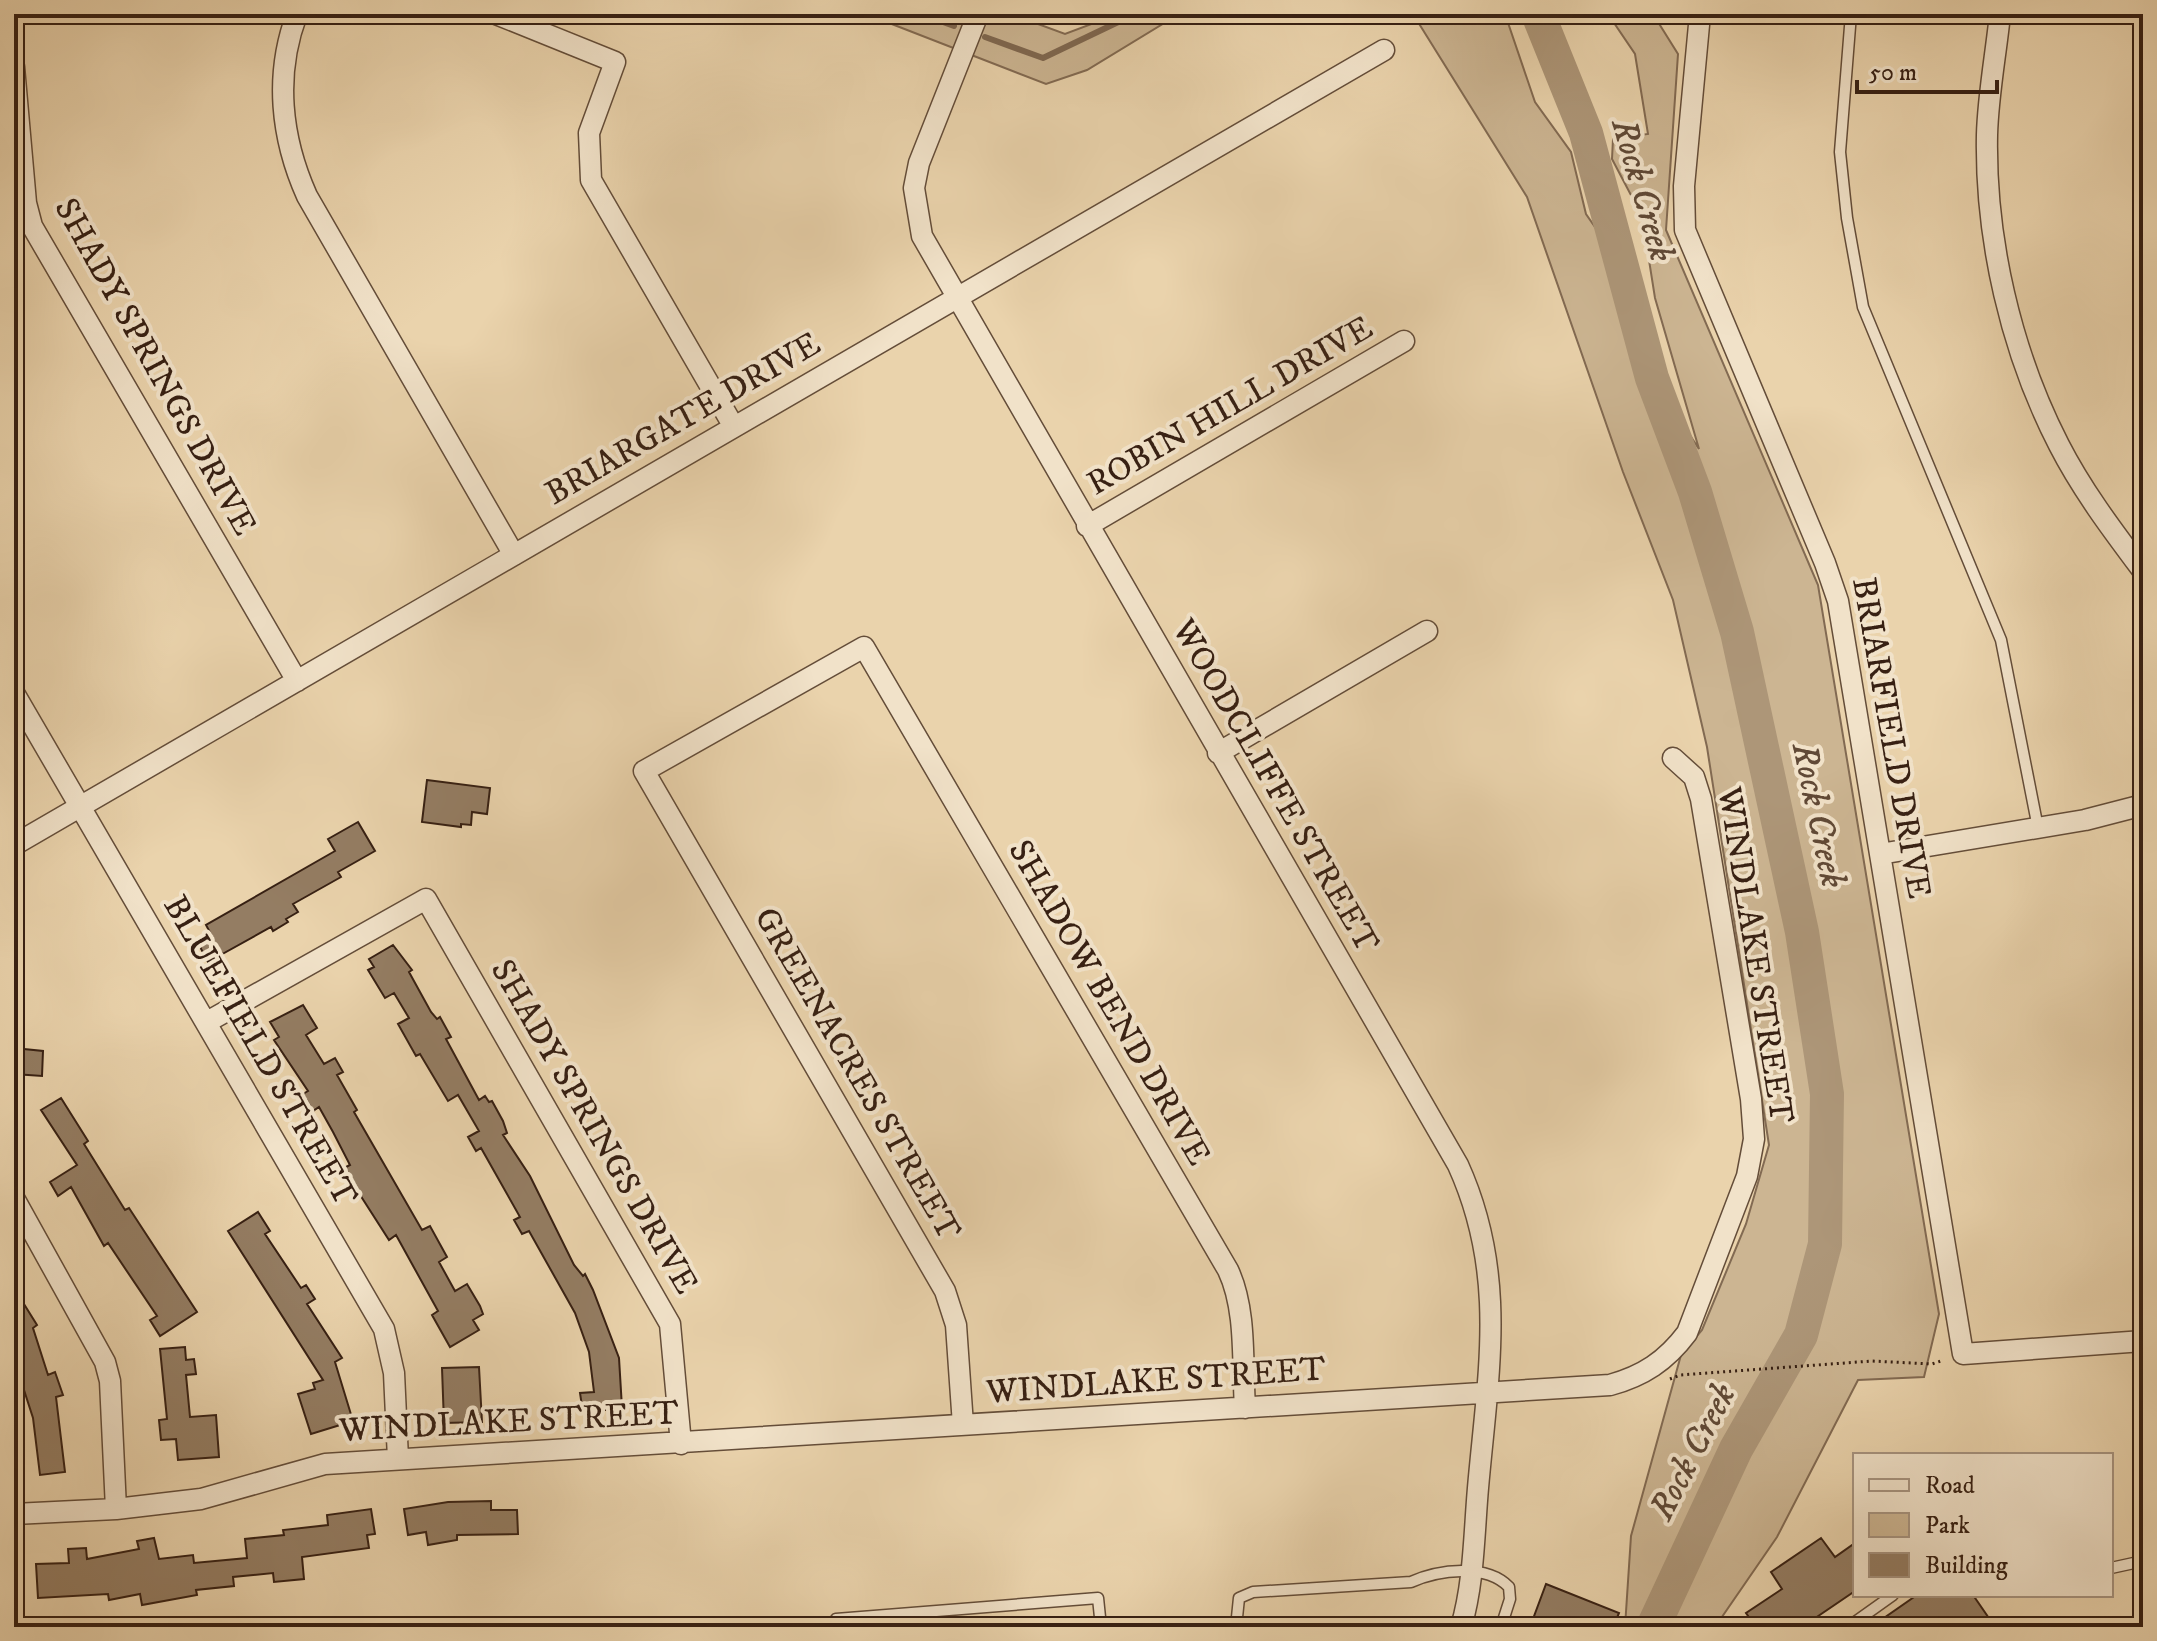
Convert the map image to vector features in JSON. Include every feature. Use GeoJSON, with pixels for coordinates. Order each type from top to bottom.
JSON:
{"type":"FeatureCollection","features":[{"type":"Feature","properties":{"kind":"street"},"geometry":{"type":"LineString","coordinates":[[297,14],[286,57],[283,103],[286,138],[295,170],[514,555]]}},
{"type":"Feature","properties":{"kind":"street"},"geometry":{"type":"LineString","coordinates":[[496,14],[615,62],[589,133],[591,180],[734,427]]}},
{"type":"Feature","properties":{"kind":"street","name":"WOODCLIFFE STREET"},"geometry":{"type":"LineString","coordinates":[[978,14],[925,142],[914,188],[922,236],[1469,1190],[1490,1269],[1492,1322],[1470,1571],[1461,1627]]}},
{"type":"Feature","properties":{"kind":"street","name":"BRIARFIELD DRIVE"},"geometry":{"type":"LineString","coordinates":[[1700,14],[1684,186],[1685,230],[1692,255],[1825,563],[1838,601],[1963,1354]]}},
{"type":"Feature","properties":{"kind":"street"},"geometry":{"type":"LineString","coordinates":[[2000,14],[1987,133],[1989,199],[1998,264],[2014,329],[2058,445],[2097,509],[2143,571]]}},
{"type":"Feature","properties":{"kind":"street","name":"BRIARGATE DRIVE"},"geometry":{"type":"LineString","coordinates":[[14,845],[1384,50]]}},
{"type":"Feature","properties":{"kind":"street","name":"SHADY SPRINGS DRIVE"},"geometry":{"type":"LineString","coordinates":[[14,67],[26,203],[32,226],[297,681]]}},
{"type":"Feature","properties":{"kind":"street","name":"ROBIN HILL DRIVE"},"geometry":{"type":"LineString","coordinates":[[1087,526],[1404,341]]}},
{"type":"Feature","properties":{"kind":"street"},"geometry":{"type":"LineString","coordinates":[[1218,753],[1427,631]]}},
{"type":"Feature","properties":{"kind":"street","name":"GREENACRES STREET"},"geometry":{"type":"LineString","coordinates":[[864,647],[644,771],[945,1291],[956,1325],[963,1425]]}},
{"type":"Feature","properties":{"kind":"street","name":"SHADOW BEND DRIVE"},"geometry":{"type":"LineString","coordinates":[[864,647],[1228,1270],[1239,1308],[1245,1408]]}},
{"type":"Feature","properties":{"kind":"street","name":"BLUEFIELD STREET"},"geometry":{"type":"LineString","coordinates":[[14,693],[384,1329],[394,1373],[398,1459]]}},
{"type":"Feature","properties":{"kind":"street","name":"WINDLAKE STREET"},"geometry":{"type":"LineString","coordinates":[[14,1514],[116,1509],[201,1499],[325,1464],[1610,1385],[1632,1379],[1663,1360],[1687,1333],[1747,1176],[1754,1139],[1751,1099],[1701,799],[1694,777],[1673,758]]}},
{"type":"Feature","properties":{"kind":"street"},"geometry":{"type":"LineString","coordinates":[[1880,854],[2038,828],[2143,805]]}},
{"type":"Feature","properties":{"kind":"street","name":"SHADY SPRINGS DRIVE"},"geometry":{"type":"LineString","coordinates":[[207,1022],[426,899],[670,1324],[681,1444]]}},
{"type":"Feature","properties":{"kind":"street"},"geometry":{"type":"LineString","coordinates":[[14,1198],[105,1362],[110,1381],[116,1509]]}},
{"type":"Feature","properties":{"kind":"street"},"geometry":{"type":"LineString","coordinates":[[1963,1354],[2143,1341]]}},
{"type":"Feature","properties":{"kind":"lane"},"geometry":{"type":"LineString","coordinates":[[1851,14],[1840,152],[1847,218],[1863,307],[2001,640],[2038,828]]}},
{"type":"Feature","properties":{"kind":"lane"},"geometry":{"type":"LineString","coordinates":[[2113,1568],[2143,1561]]}},
{"type":"Feature","properties":{"kind":"lane"},"geometry":{"type":"LineString","coordinates":[[1236,1627],[1239,1598],[1253,1592],[1411,1582],[1430,1574],[1470,1571],[1497,1578],[1509,1587],[1510,1599],[1501,1627]]}},
{"type":"Feature","properties":{"kind":"lane"},"geometry":{"type":"LineString","coordinates":[[1848,1627],[1890,1597]]}},
{"type":"Feature","properties":{"kind":"lane"},"geometry":{"type":"LineString","coordinates":[[837,1627],[836,1619],[1098,1598],[1101,1627]]}},
{"type":"Feature","properties":{"kind":"path"},"geometry":{"type":"LineString","coordinates":[[1697,1373],[1872,1361],[1932,1364],[1963,1354]]}},
{"type":"Feature","properties":{"kind":"green space"},"geometry":{"type":"Polygon","coordinates":[[[866,14],[1011,14],[1065,34],[1118,14],[1179,14],[1087,70],[1046,84],[866,14]]]}},
{"type":"Feature","properties":{"kind":"green space"},"geometry":{"type":"Polygon","coordinates":[[[1413,14],[1505,14],[1535,102],[1571,152],[1586,214],[1606,243],[1644,365],[1699,449],[1655,298],[1642,216],[1612,159],[1613,139],[1648,134],[1635,54],[1608,14],[1653,14],[1678,54],[1666,230],[1818,585],[1939,1314],[1924,1377],[1858,1380],[1777,1537],[1715,1627],[1625,1627],[1631,1536],[1681,1355],[1702,1330],[1746,1224],[1769,1145],[1707,747],[1673,600],[1623,472],[1527,197],[1413,14]]]}},
{"type":"Feature","properties":{"kind":"building"},"geometry":{"type":"Polygon","coordinates":[[[427,780],[490,788],[487,814],[472,812],[471,825],[461,824],[461,827],[422,822],[427,780]]]}},
{"type":"Feature","properties":{"kind":"building"},"geometry":{"type":"Polygon","coordinates":[[[358,822],[375,851],[338,872],[341,877],[293,904],[298,912],[286,919],[288,922],[273,931],[271,927],[208,962],[199,945],[213,938],[206,925],[335,851],[328,839],[358,822]]]}},
{"type":"Feature","properties":{"kind":"building"},"geometry":{"type":"Polygon","coordinates":[[[393,945],[412,970],[409,972],[431,1012],[437,1019],[440,1017],[451,1037],[446,1039],[479,1100],[485,1096],[489,1102],[492,1101],[507,1133],[503,1135],[530,1176],[574,1265],[583,1276],[585,1274],[593,1290],[619,1358],[622,1408],[583,1413],[580,1393],[594,1392],[589,1352],[575,1313],[529,1231],[522,1234],[514,1220],[520,1217],[481,1148],[476,1151],[468,1137],[479,1131],[458,1095],[448,1101],[398,1024],[409,1018],[394,993],[385,998],[368,970],[374,967],[369,959],[393,945]]]}},
{"type":"Feature","properties":{"kind":"building"},"geometry":{"type":"Polygon","coordinates":[[[303,1005],[317,1028],[306,1035],[324,1064],[335,1058],[343,1072],[337,1075],[357,1110],[354,1112],[422,1230],[430,1226],[447,1257],[439,1262],[455,1291],[467,1284],[480,1306],[483,1314],[473,1320],[479,1330],[450,1347],[432,1315],[438,1311],[396,1235],[389,1240],[355,1187],[344,1168],[350,1165],[333,1132],[319,1107],[313,1111],[303,1094],[308,1091],[274,1040],[279,1037],[270,1022],[303,1005]]]}},
{"type":"Feature","properties":{"kind":"building"},"geometry":{"type":"Polygon","coordinates":[[[14,1048],[43,1051],[42,1076],[14,1074],[14,1048]]]}},
{"type":"Feature","properties":{"kind":"building"},"geometry":{"type":"Polygon","coordinates":[[[61,1098],[88,1141],[84,1144],[125,1210],[129,1208],[197,1312],[160,1336],[150,1320],[157,1316],[108,1243],[104,1246],[71,1187],[58,1196],[50,1182],[77,1165],[41,1110],[61,1098]]]}},
{"type":"Feature","properties":{"kind":"building"},"geometry":{"type":"Polygon","coordinates":[[[258,1212],[270,1231],[265,1234],[301,1288],[306,1285],[315,1299],[307,1304],[342,1358],[335,1362],[353,1421],[311,1434],[298,1394],[315,1389],[313,1383],[323,1380],[228,1231],[258,1212]]]}},
{"type":"Feature","properties":{"kind":"building"},"geometry":{"type":"Polygon","coordinates":[[[14,1288],[37,1325],[33,1328],[48,1375],[55,1372],[63,1395],[56,1397],[65,1472],[40,1475],[33,1418],[14,1359],[14,1288]]]}},
{"type":"Feature","properties":{"kind":"building"},"geometry":{"type":"Polygon","coordinates":[[[185,1347],[186,1360],[194,1359],[196,1374],[186,1375],[190,1417],[216,1415],[219,1457],[178,1460],[176,1439],[161,1440],[159,1420],[167,1419],[160,1349],[185,1347]]]}},
{"type":"Feature","properties":{"kind":"building"},"geometry":{"type":"Polygon","coordinates":[[[479,1367],[482,1422],[444,1423],[442,1368],[479,1367]]]}},
{"type":"Feature","properties":{"kind":"building"},"geometry":{"type":"Polygon","coordinates":[[[491,1501],[491,1510],[517,1510],[518,1534],[457,1535],[457,1540],[428,1545],[426,1532],[408,1535],[404,1509],[448,1502],[491,1501]]]}},
{"type":"Feature","properties":{"kind":"building"},"geometry":{"type":"Polygon","coordinates":[[[371,1509],[375,1534],[367,1535],[369,1548],[302,1557],[304,1579],[274,1582],[273,1573],[233,1577],[234,1586],[196,1590],[197,1595],[142,1605],[140,1594],[109,1600],[108,1594],[38,1598],[36,1564],[69,1563],[68,1549],[86,1548],[87,1559],[139,1549],[137,1541],[154,1538],[159,1559],[193,1555],[194,1563],[247,1558],[245,1539],[284,1535],[283,1530],[328,1525],[327,1515],[371,1509]]]}},
{"type":"Feature","properties":{"kind":"building"},"geometry":{"type":"Polygon","coordinates":[[[1821,1538],[1835,1557],[1853,1544],[1853,1592],[1802,1627],[1756,1627],[1746,1613],[1782,1589],[1771,1572],[1821,1538]]]}},
{"type":"Feature","properties":{"kind":"building"},"geometry":{"type":"Polygon","coordinates":[[[1546,1584],[1619,1613],[1613,1627],[1530,1627],[1546,1584]]]}},
{"type":"Feature","properties":{"kind":"building"},"geometry":{"type":"Polygon","coordinates":[[[1914,1597],[1974,1597],[1995,1627],[1871,1627],[1914,1597]]]}},
{"type":"Feature","properties":{"kind":"waterway"},"geometry":{"type":"LineString","coordinates":[[921,14],[954,26]]}},
{"type":"Feature","properties":{"kind":"waterway"},"geometry":{"type":"LineString","coordinates":[[985,37],[1043,58],[1135,14]]}},
{"type":"Feature","properties":{"kind":"waterway","name":"Rock Creek"},"geometry":{"type":"LineString","coordinates":[[1538,14],[1586,133],[1652,378],[1695,492],[1737,632],[1802,932],[1827,1094],[1825,1244],[1801,1335],[1736,1449],[1653,1627]]}}]}
